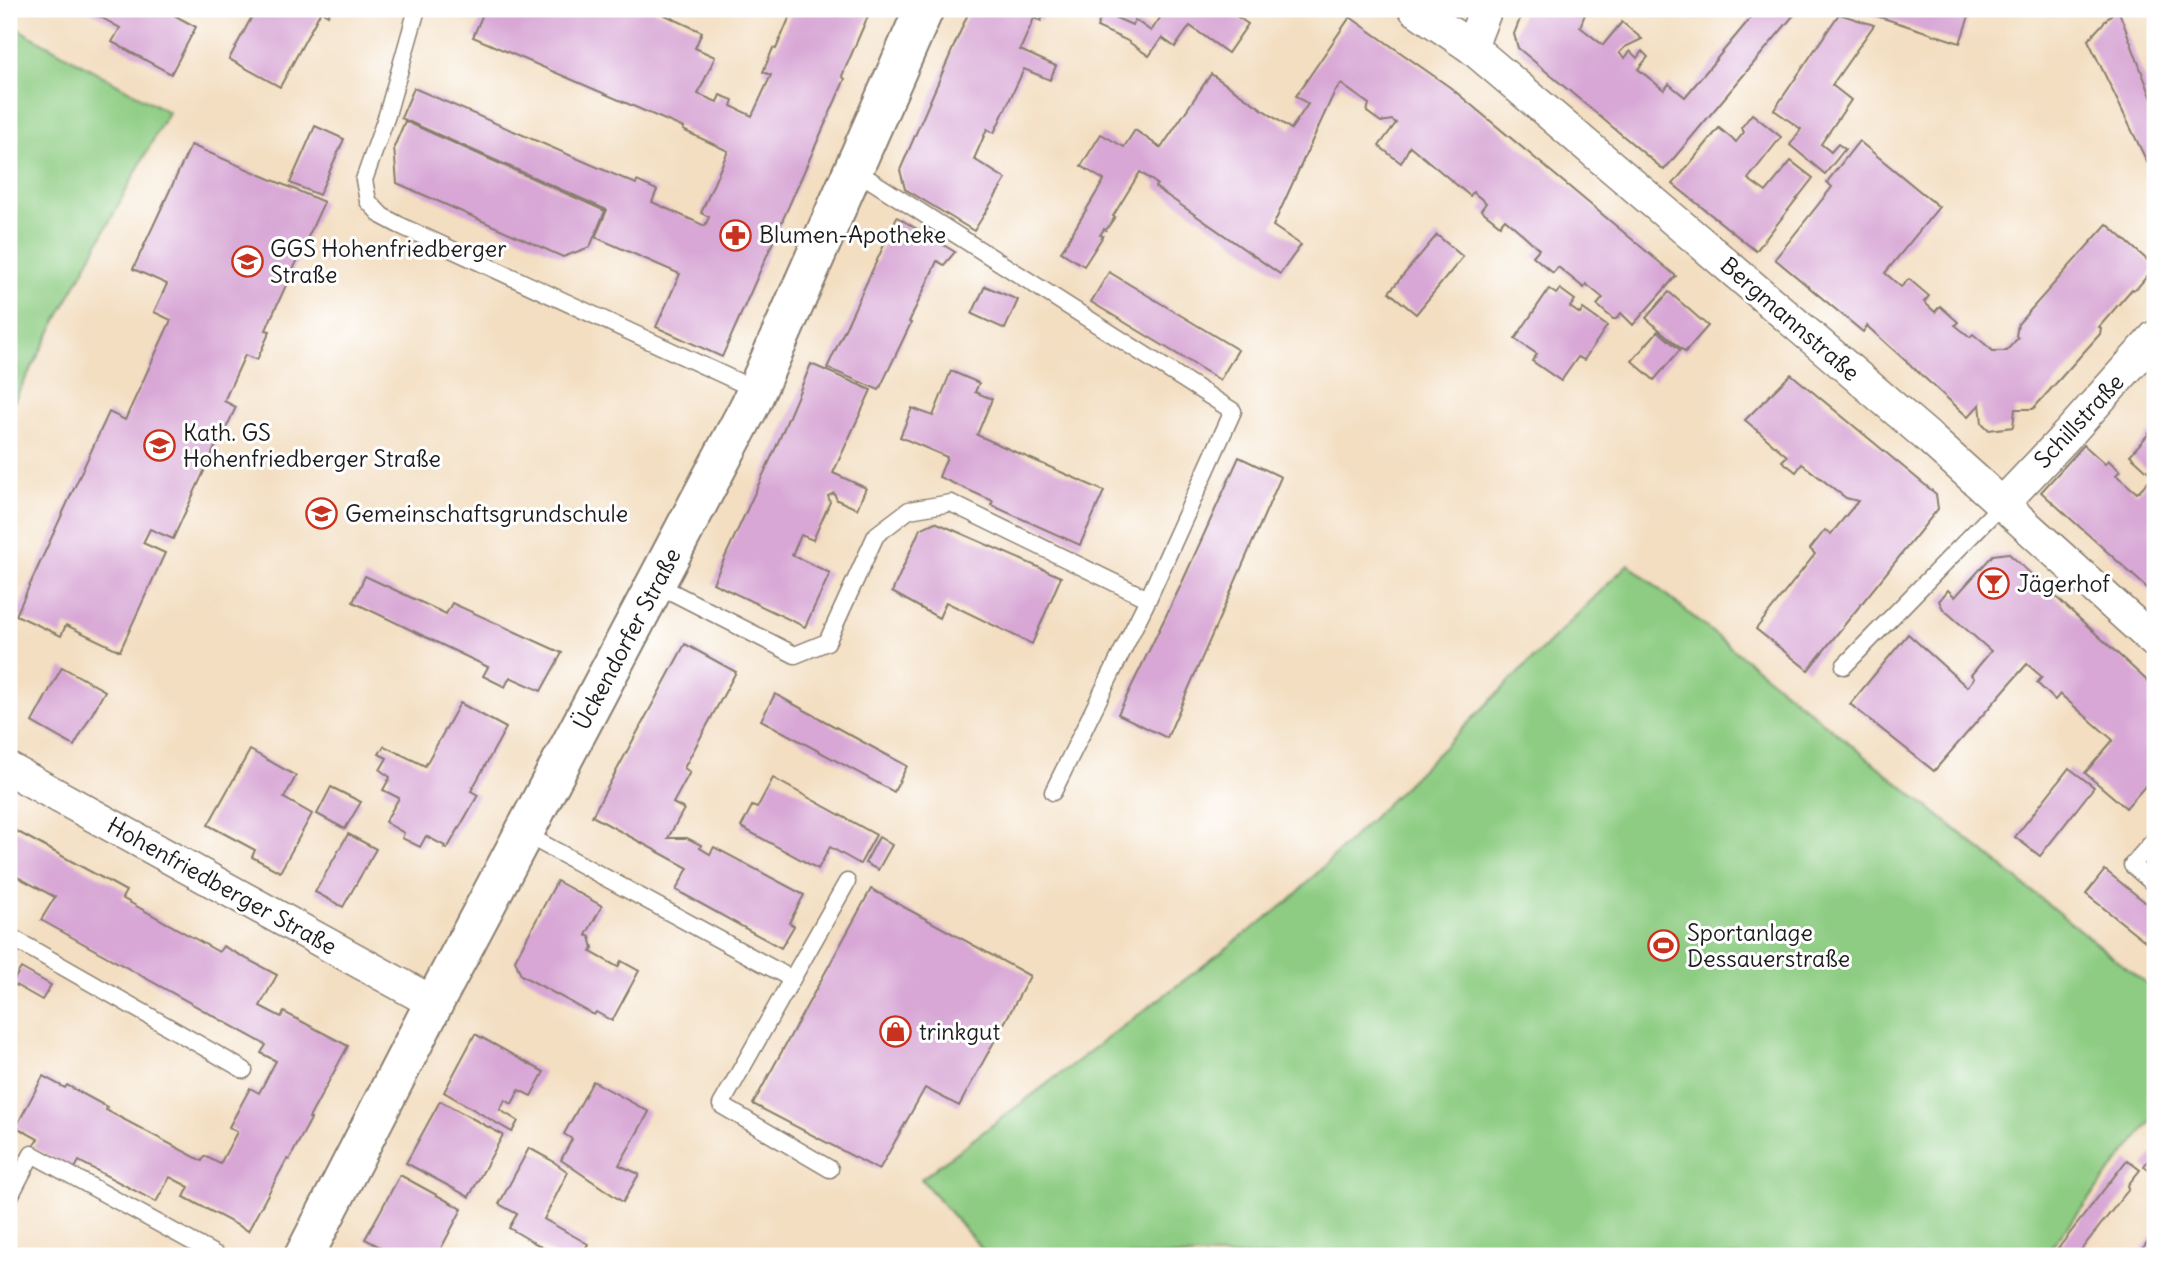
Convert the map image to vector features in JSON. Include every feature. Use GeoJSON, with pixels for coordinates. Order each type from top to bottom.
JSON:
{"type":"FeatureCollection","features":[{"type":"Feature","properties":{"kind":"main road","name":"Ückendorfer Straße"},"geometry":{"type":"LineString","coordinates":[[304,1256],[756,390],[924,9]]}},
{"type":"Feature","properties":{"kind":"street","name":"Bergmannstraße"},"geometry":{"type":"LineString","coordinates":[[1415,9],[1471,47],[1917,428],[2155,642]]}},
{"type":"Feature","properties":{"kind":"street"},"geometry":{"type":"LineString","coordinates":[[1471,47],[1486,9]]}},
{"type":"Feature","properties":{"kind":"street","name":"Schillstraße"},"geometry":{"type":"LineString","coordinates":[[2002,504],[2155,337]]}},
{"type":"Feature","properties":{"kind":"street","name":"Hohenfriedberger Straße"},"geometry":{"type":"LineString","coordinates":[[9,769],[434,1003]]}},
{"type":"Feature","properties":{"kind":"lane"},"geometry":{"type":"LineString","coordinates":[[417,9],[387,115],[364,180],[368,201],[383,216],[399,225],[756,390]]}},
{"type":"Feature","properties":{"kind":"lane"},"geometry":{"type":"LineString","coordinates":[[853,169],[1233,411],[1148,600],[1053,792]]}},
{"type":"Feature","properties":{"kind":"lane"},"geometry":{"type":"LineString","coordinates":[[656,584],[795,655],[827,642],[876,536],[909,510],[951,503],[1148,600]]}},
{"type":"Feature","properties":{"kind":"lane"},"geometry":{"type":"LineString","coordinates":[[1844,666],[2002,504]]}},
{"type":"Feature","properties":{"kind":"lane"},"geometry":{"type":"LineString","coordinates":[[525,834],[792,979]]}},
{"type":"Feature","properties":{"kind":"lane"},"geometry":{"type":"LineString","coordinates":[[2155,839],[2132,865],[2155,885]]}},
{"type":"Feature","properties":{"kind":"lane"},"geometry":{"type":"LineString","coordinates":[[831,1169],[721,1105],[846,882]]}},
{"type":"Feature","properties":{"kind":"lane"},"geometry":{"type":"LineString","coordinates":[[9,936],[244,1070]]}},
{"type":"Feature","properties":{"kind":"lane"},"geometry":{"type":"LineString","coordinates":[[9,1198],[32,1154],[218,1256]]}},
{"type":"Feature","properties":{"kind":"green space"},"geometry":{"type":"Polygon","coordinates":[[[9,24],[168,112],[9,410],[9,24]]]}},
{"type":"Feature","properties":{"kind":"green space","name":"Sportanlage Dessauerstraße"},"geometry":{"type":"Polygon","coordinates":[[[1628,564],[2155,991],[2155,1116],[2044,1256],[988,1256],[921,1179],[1289,901],[1628,564]]]}},
{"type":"Feature","properties":{"kind":"building"},"geometry":{"type":"Polygon","coordinates":[[[86,9],[163,9],[196,27],[171,74],[112,42],[120,28],[86,9]]]}},
{"type":"Feature","properties":{"kind":"building"},"geometry":{"type":"Polygon","coordinates":[[[256,9],[331,9],[328,15],[321,11],[280,87],[229,59],[256,9]]]}},
{"type":"Feature","properties":{"kind":"building"},"geometry":{"type":"Polygon","coordinates":[[[485,9],[652,9],[702,32],[695,48],[715,57],[698,94],[717,102],[720,95],[733,100],[731,106],[752,116],[771,75],[763,72],[793,9],[871,9],[842,76],[845,79],[722,357],[656,327],[680,274],[595,237],[607,210],[401,118],[414,88],[636,184],[637,181],[657,190],[652,202],[705,226],[709,217],[701,213],[728,151],[683,130],[684,128],[473,37],[485,9]]]}},
{"type":"Feature","properties":{"kind":"building"},"geometry":{"type":"Polygon","coordinates":[[[970,9],[1046,9],[1041,21],[1034,18],[1020,50],[1056,66],[1050,80],[1024,69],[994,133],[987,129],[974,159],[1006,179],[974,231],[905,189],[900,170],[970,9]]]}},
{"type":"Feature","properties":{"kind":"building"},"geometry":{"type":"Polygon","coordinates":[[[1147,9],[1240,9],[1235,15],[1248,24],[1228,53],[1190,26],[1175,47],[1162,38],[1149,56],[1126,40],[1097,27],[1103,12],[1132,25],[1135,20],[1151,31],[1160,18],[1147,9]]]}},
{"type":"Feature","properties":{"kind":"building"},"geometry":{"type":"Polygon","coordinates":[[[1524,9],[1587,9],[1580,27],[1603,45],[1622,22],[1642,39],[1619,53],[1625,58],[1630,51],[1637,58],[1642,51],[1648,57],[1638,69],[1664,90],[1669,84],[1685,97],[1758,9],[1799,9],[1664,170],[1518,48],[1514,34],[1524,9]]]}},
{"type":"Feature","properties":{"kind":"building"},"geometry":{"type":"Polygon","coordinates":[[[1855,9],[1946,9],[1969,16],[1960,43],[1855,9]]]}},
{"type":"Feature","properties":{"kind":"building"},"geometry":{"type":"Polygon","coordinates":[[[2116,9],[2155,107],[2155,163],[2150,168],[2088,40],[2116,9]]]}},
{"type":"Feature","properties":{"kind":"building"},"geometry":{"type":"Polygon","coordinates":[[[1839,14],[1874,25],[1832,85],[1851,100],[1821,144],[1831,152],[1838,144],[1845,149],[1825,174],[1790,145],[1801,129],[1774,110],[1839,14]]]}},
{"type":"Feature","properties":{"kind":"building"},"geometry":{"type":"Polygon","coordinates":[[[1350,17],[1451,88],[1676,276],[1633,325],[1621,313],[1613,319],[1597,305],[1603,298],[1586,284],[1584,288],[1558,267],[1553,273],[1533,256],[1539,249],[1526,237],[1505,219],[1500,225],[1481,210],[1486,203],[1473,192],[1470,196],[1410,146],[1401,163],[1379,146],[1396,123],[1392,120],[1381,122],[1367,112],[1369,104],[1341,84],[1334,93],[1273,226],[1301,245],[1280,274],[1155,187],[1157,184],[1140,172],[1113,216],[1115,217],[1100,235],[1103,236],[1084,266],[1061,252],[1104,180],[1081,166],[1101,134],[1124,147],[1135,130],[1161,148],[1211,74],[1291,129],[1308,104],[1296,96],[1350,17]]]}},
{"type":"Feature","properties":{"kind":"building"},"geometry":{"type":"Polygon","coordinates":[[[1752,114],[1781,137],[1748,179],[1766,192],[1791,161],[1813,178],[1756,251],[1673,184],[1719,128],[1736,142],[1744,132],[1741,128],[1752,114]]]}},
{"type":"Feature","properties":{"kind":"building"},"geometry":{"type":"Polygon","coordinates":[[[405,121],[605,211],[590,247],[563,257],[397,183],[394,147],[405,121]]]}},
{"type":"Feature","properties":{"kind":"building"},"geometry":{"type":"Polygon","coordinates":[[[315,126],[344,139],[319,195],[290,183],[315,126]]]}},
{"type":"Feature","properties":{"kind":"building"},"geometry":{"type":"Polygon","coordinates":[[[1859,141],[1939,207],[1885,273],[1901,287],[1909,279],[1929,296],[1924,302],[1935,312],[1940,306],[1958,322],[1955,325],[1970,337],[1973,334],[1993,351],[2006,351],[2018,338],[2018,324],[2107,224],[2155,267],[2099,327],[2100,334],[2033,409],[2015,409],[2013,427],[1989,430],[1982,423],[1980,404],[1968,417],[1867,326],[1863,332],[1775,259],[1832,187],[1827,182],[1859,141]]]}},
{"type":"Feature","properties":{"kind":"building"},"geometry":{"type":"Polygon","coordinates":[[[191,145],[324,202],[266,330],[270,331],[257,360],[245,355],[224,401],[236,407],[173,539],[150,529],[143,543],[165,553],[120,651],[66,625],[61,636],[16,615],[109,412],[125,420],[171,320],[154,312],[167,284],[133,269],[191,145]]]}},
{"type":"Feature","properties":{"kind":"building"},"geometry":{"type":"Polygon","coordinates":[[[897,217],[955,252],[944,265],[937,261],[879,390],[827,368],[897,217]]]}},
{"type":"Feature","properties":{"kind":"building"},"geometry":{"type":"Polygon","coordinates":[[[1437,235],[1463,257],[1416,314],[1389,292],[1437,235]]]}},
{"type":"Feature","properties":{"kind":"building"},"geometry":{"type":"Polygon","coordinates":[[[1109,272],[1238,350],[1220,380],[1091,302],[1109,272]]]}},
{"type":"Feature","properties":{"kind":"building"},"geometry":{"type":"Polygon","coordinates":[[[985,286],[1018,300],[1005,329],[972,314],[985,286]]]}},
{"type":"Feature","properties":{"kind":"building"},"geometry":{"type":"Polygon","coordinates":[[[1549,289],[1556,294],[1560,289],[1575,300],[1570,307],[1580,314],[1583,309],[1607,326],[1584,360],[1578,357],[1561,381],[1532,361],[1537,354],[1515,339],[1549,289]]]}},
{"type":"Feature","properties":{"kind":"building"},"geometry":{"type":"Polygon","coordinates":[[[1669,292],[1708,326],[1685,352],[1646,318],[1669,292]]]}},
{"type":"Feature","properties":{"kind":"building"},"geometry":{"type":"Polygon","coordinates":[[[1658,331],[1680,350],[1654,380],[1632,361],[1658,331]]]}},
{"type":"Feature","properties":{"kind":"building"},"geometry":{"type":"Polygon","coordinates":[[[811,364],[871,390],[833,473],[866,488],[857,509],[837,500],[834,493],[828,496],[830,502],[813,540],[801,535],[792,555],[830,573],[805,627],[713,583],[811,364]]]}},
{"type":"Feature","properties":{"kind":"building"},"geometry":{"type":"Polygon","coordinates":[[[951,371],[979,383],[975,392],[992,399],[977,435],[1104,491],[1080,545],[991,505],[993,501],[939,477],[947,457],[900,437],[912,408],[933,416],[951,371]]]}},
{"type":"Feature","properties":{"kind":"building"},"geometry":{"type":"Polygon","coordinates":[[[1791,374],[1936,494],[1938,509],[1808,670],[1756,629],[1815,554],[1810,549],[1825,530],[1831,534],[1858,501],[1846,498],[1802,464],[1796,472],[1782,461],[1787,456],[1745,420],[1791,374]]]}},
{"type":"Feature","properties":{"kind":"building"},"geometry":{"type":"Polygon","coordinates":[[[2151,431],[2155,434],[2155,595],[2041,492],[2084,445],[2105,464],[2108,460],[2120,471],[2116,475],[2137,493],[2153,476],[2130,455],[2151,431]]]}},
{"type":"Feature","properties":{"kind":"building"},"geometry":{"type":"Polygon","coordinates":[[[1239,457],[1281,477],[1167,738],[1118,714],[1239,457]]]}},
{"type":"Feature","properties":{"kind":"building"},"geometry":{"type":"Polygon","coordinates":[[[935,522],[1061,577],[1032,644],[946,602],[939,618],[892,592],[920,529],[935,522]]]}},
{"type":"Feature","properties":{"kind":"building"},"geometry":{"type":"Polygon","coordinates":[[[2008,553],[2155,688],[2155,775],[2126,808],[2085,773],[2113,740],[2060,694],[2055,700],[2037,683],[2042,677],[2027,664],[1934,771],[1850,704],[1908,634],[1967,687],[1974,678],[1971,675],[1991,651],[1943,609],[1939,601],[1948,590],[1955,597],[1993,555],[2008,553]]]}},
{"type":"Feature","properties":{"kind":"building"},"geometry":{"type":"Polygon","coordinates":[[[365,576],[446,614],[452,603],[562,653],[541,691],[510,677],[505,687],[483,676],[488,667],[353,602],[365,576]]]}},
{"type":"Feature","properties":{"kind":"building"},"geometry":{"type":"Polygon","coordinates":[[[685,644],[736,672],[684,768],[690,772],[673,803],[684,809],[668,838],[687,838],[701,845],[700,848],[710,854],[714,847],[804,895],[789,923],[794,926],[781,948],[676,890],[688,868],[592,816],[685,644]]]}},
{"type":"Feature","properties":{"kind":"building"},"geometry":{"type":"Polygon","coordinates":[[[62,667],[105,691],[74,746],[32,722],[62,667]]]}},
{"type":"Feature","properties":{"kind":"building"},"geometry":{"type":"Polygon","coordinates":[[[775,694],[907,766],[894,792],[761,720],[775,694]]]}},
{"type":"Feature","properties":{"kind":"building"},"geometry":{"type":"Polygon","coordinates":[[[460,703],[506,728],[471,791],[478,795],[447,849],[426,836],[420,847],[402,838],[404,833],[385,822],[399,798],[383,790],[390,777],[380,770],[387,758],[379,754],[384,746],[425,766],[460,703]]]}},
{"type":"Feature","properties":{"kind":"building"},"geometry":{"type":"Polygon","coordinates":[[[250,750],[296,776],[284,798],[312,814],[280,872],[252,857],[255,850],[208,825],[250,750]]]}},
{"type":"Feature","properties":{"kind":"building"},"geometry":{"type":"Polygon","coordinates":[[[2069,768],[2094,787],[2040,856],[2015,837],[2069,768]]]}},
{"type":"Feature","properties":{"kind":"building"},"geometry":{"type":"Polygon","coordinates":[[[773,778],[876,835],[860,864],[830,847],[818,869],[741,827],[752,806],[757,808],[773,778]]]}},
{"type":"Feature","properties":{"kind":"building"},"geometry":{"type":"Polygon","coordinates":[[[331,787],[361,802],[345,829],[317,814],[331,787]]]}},
{"type":"Feature","properties":{"kind":"building"},"geometry":{"type":"Polygon","coordinates":[[[9,827],[126,891],[122,898],[219,952],[223,946],[277,975],[260,1006],[281,1017],[284,1012],[348,1046],[289,1160],[287,1159],[248,1231],[184,1197],[189,1187],[170,1177],[156,1202],[79,1161],[74,1170],[33,1147],[38,1139],[16,1127],[43,1076],[65,1088],[67,1085],[107,1107],[106,1110],[202,1161],[205,1156],[220,1164],[237,1132],[229,1127],[250,1088],[259,1093],[276,1061],[261,1053],[266,1045],[41,920],[55,897],[14,875],[9,885],[9,827]]]}},
{"type":"Feature","properties":{"kind":"building"},"geometry":{"type":"Polygon","coordinates":[[[348,834],[376,849],[343,907],[315,892],[348,834]]]}},
{"type":"Feature","properties":{"kind":"building"},"geometry":{"type":"Polygon","coordinates":[[[879,837],[892,845],[878,870],[865,863],[879,837]]]}},
{"type":"Feature","properties":{"kind":"building"},"geometry":{"type":"Polygon","coordinates":[[[2105,870],[2155,910],[2155,949],[2086,894],[2105,870]]]}},
{"type":"Feature","properties":{"kind":"building"},"geometry":{"type":"Polygon","coordinates":[[[557,881],[602,906],[586,935],[590,937],[593,948],[591,952],[618,967],[621,961],[639,971],[612,1021],[596,1012],[594,1015],[521,975],[515,960],[557,881]]]}},
{"type":"Feature","properties":{"kind":"building","name":"trinkgut"},"geometry":{"type":"Polygon","coordinates":[[[871,889],[1030,976],[959,1106],[925,1088],[879,1170],[753,1104],[871,889]]]}},
{"type":"Feature","properties":{"kind":"building"},"geometry":{"type":"Polygon","coordinates":[[[21,968],[51,985],[42,1000],[12,983],[21,968]]]}},
{"type":"Feature","properties":{"kind":"building"},"geometry":{"type":"Polygon","coordinates":[[[475,1034],[544,1072],[531,1096],[519,1090],[512,1104],[505,1100],[500,1110],[518,1121],[512,1132],[444,1092],[475,1034]]]}},
{"type":"Feature","properties":{"kind":"building"},"geometry":{"type":"Polygon","coordinates":[[[593,1081],[649,1112],[619,1165],[639,1174],[623,1202],[561,1160],[572,1139],[564,1134],[593,1081]]]}},
{"type":"Feature","properties":{"kind":"building"},"geometry":{"type":"Polygon","coordinates":[[[440,1101],[503,1135],[469,1197],[406,1163],[440,1101]]]}},
{"type":"Feature","properties":{"kind":"building"},"geometry":{"type":"Polygon","coordinates":[[[529,1148],[568,1172],[544,1219],[588,1244],[581,1256],[557,1256],[509,1228],[517,1214],[499,1204],[529,1148]]]}},
{"type":"Feature","properties":{"kind":"building"},"geometry":{"type":"Polygon","coordinates":[[[2155,1151],[2155,1175],[2144,1166],[2155,1151]]]}},
{"type":"Feature","properties":{"kind":"building"},"geometry":{"type":"Polygon","coordinates":[[[2127,1160],[2140,1170],[2128,1185],[2129,1189],[2076,1256],[2064,1256],[2057,1250],[2127,1160]]]}},
{"type":"Feature","properties":{"kind":"building"},"geometry":{"type":"Polygon","coordinates":[[[400,1175],[462,1209],[437,1256],[397,1256],[365,1239],[400,1175]]]}},
{"type":"Feature","properties":{"kind":"building"},"geometry":{"type":"Polygon","coordinates":[[[2155,1232],[2155,1256],[2147,1256],[2149,1254],[2142,1249],[2155,1232]]]}},
{"type":"Feature","properties":{"kind":"place","name":"Blumen-Apotheke"},"geometry":{"type":"Point","coordinates":[736,235]}},
{"type":"Feature","properties":{"kind":"place","name":"GGS Hohenfriedberger Straße"},"geometry":{"type":"Point","coordinates":[247,262]}},
{"type":"Feature","properties":{"kind":"place","name":"Kath. GS Hohenfriedberger Straße"},"geometry":{"type":"Point","coordinates":[160,446]}},
{"type":"Feature","properties":{"kind":"place","name":"Gemeinschaftsgrundschule"},"geometry":{"type":"Point","coordinates":[322,514]}},
{"type":"Feature","properties":{"kind":"place","name":"Jägerhof"},"geometry":{"type":"Point","coordinates":[1994,584]}},
{"type":"Feature","properties":{"kind":"place","name":"Sportanlage Dessauerstraße"},"geometry":{"type":"Point","coordinates":[1664,946]}},
{"type":"Feature","properties":{"kind":"place","name":"trinkgut"},"geometry":{"type":"Point","coordinates":[896,1032]}}]}
